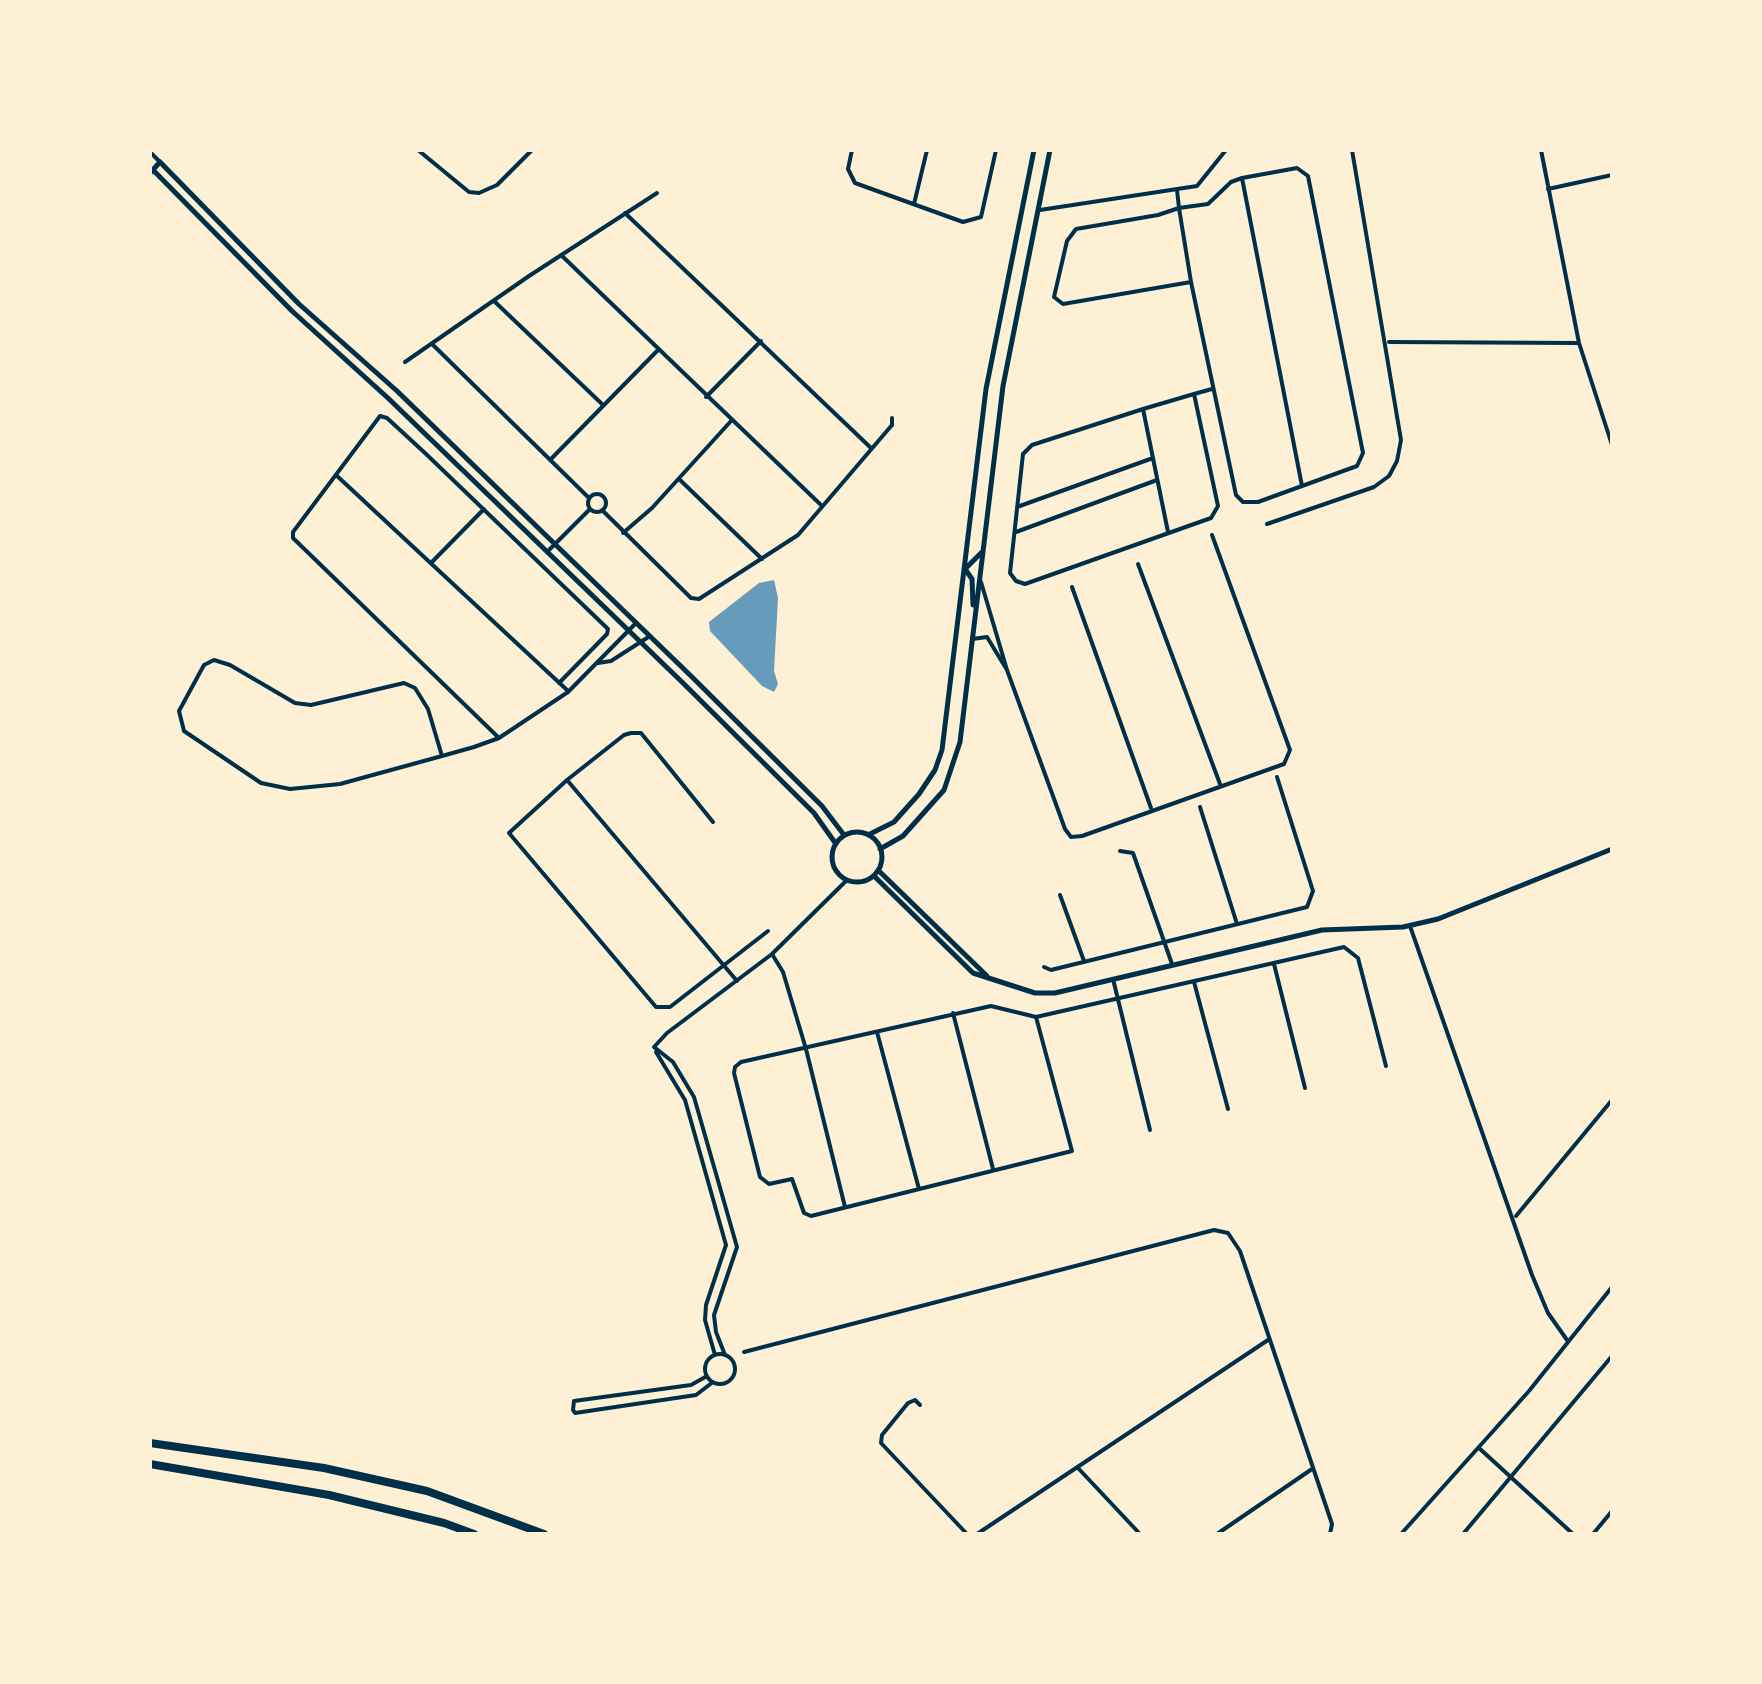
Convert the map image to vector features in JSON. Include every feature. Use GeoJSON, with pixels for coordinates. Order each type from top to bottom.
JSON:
{"type":"FeatureCollection","features":[{"type":"Feature","properties":{"kind":"highway"},"geometry":{"type":"LineString","coordinates":[[150,1443],[324,1468],[427,1490],[544,1534]]}},
{"type":"Feature","properties":{"kind":"highway"},"geometry":{"type":"LineString","coordinates":[[150,1464],[329,1495],[474,1534]]}},
{"type":"Feature","properties":{"kind":"street"},"geometry":{"type":"LineString","coordinates":[[418,150],[468,192],[479,193],[497,185],[532,150]]}},
{"type":"Feature","properties":{"kind":"street"},"geometry":{"type":"LineString","coordinates":[[852,150],[848,169],[855,183],[963,222],[981,217],[996,150]]}},
{"type":"Feature","properties":{"kind":"street"},"geometry":{"type":"LineString","coordinates":[[914,204],[927,150]]}},
{"type":"Feature","properties":{"kind":"street"},"geometry":{"type":"LineString","coordinates":[[868,836],[894,822],[935,770],[942,750],[986,389],[1034,150]]}},
{"type":"Feature","properties":{"kind":"street"},"geometry":{"type":"LineString","coordinates":[[880,849],[903,836],[944,790],[960,742],[1003,386],[1050,150]]}},
{"type":"Feature","properties":{"kind":"street"},"geometry":{"type":"LineString","coordinates":[[1038,211],[1197,186],[1226,150]]}},
{"type":"Feature","properties":{"kind":"street"},"geometry":{"type":"LineString","coordinates":[[1266,524],[1374,487],[1389,476],[1402,440],[1352,150]]}},
{"type":"Feature","properties":{"kind":"street"},"geometry":{"type":"LineString","coordinates":[[1540,150],[1580,343],[1612,445]]}},
{"type":"Feature","properties":{"kind":"street"},"geometry":{"type":"LineString","coordinates":[[150,152],[299,304],[397,392],[650,636],[822,806],[844,835]]}},
{"type":"Feature","properties":{"kind":"street"},"geometry":{"type":"LineString","coordinates":[[160,162],[151,170],[292,312],[390,399],[629,630],[814,813],[836,844]]}},
{"type":"Feature","properties":{"kind":"street"},"geometry":{"type":"LineString","coordinates":[[1176,190],[1179,208],[1191,282],[1236,495],[1243,502],[1258,502],[1357,466],[1363,453],[1308,176],[1297,168],[1242,178],[1231,182],[1208,204],[1179,208],[1158,215],[1076,229],[1066,241],[1054,297],[1063,304],[1191,282]]}},
{"type":"Feature","properties":{"kind":"street"},"geometry":{"type":"LineString","coordinates":[[1548,188],[1612,175]]}},
{"type":"Feature","properties":{"kind":"street"},"geometry":{"type":"LineString","coordinates":[[1242,178],[1302,486]]}},
{"type":"Feature","properties":{"kind":"street"},"geometry":{"type":"LineString","coordinates":[[405,362],[657,193]]}},
{"type":"Feature","properties":{"kind":"street"},"geometry":{"type":"LineString","coordinates":[[625,213],[872,448]]}},
{"type":"Feature","properties":{"kind":"street"},"geometry":{"type":"LineString","coordinates":[[561,255],[822,506]]}},
{"type":"Feature","properties":{"kind":"street"},"geometry":{"type":"LineString","coordinates":[[494,300],[602,404]]}},
{"type":"Feature","properties":{"kind":"street"},"geometry":{"type":"LineString","coordinates":[[706,397],[761,341]]}},
{"type":"Feature","properties":{"kind":"street"},"geometry":{"type":"LineString","coordinates":[[1387,342],[1580,343]]}},
{"type":"Feature","properties":{"kind":"street"},"geometry":{"type":"LineString","coordinates":[[432,344],[589,498],[590,510]]}},
{"type":"Feature","properties":{"kind":"street"},"geometry":{"type":"LineString","coordinates":[[550,460],[658,350]]}},
{"type":"Feature","properties":{"kind":"street"},"geometry":{"type":"LineString","coordinates":[[986,389],[1003,386]]}},
{"type":"Feature","properties":{"kind":"street"},"geometry":{"type":"LineString","coordinates":[[1194,394],[1218,506],[1210,518],[1025,584],[1016,581],[1010,573],[1023,454],[1032,446],[1143,410],[1213,388]]}},
{"type":"Feature","properties":{"kind":"street"},"geometry":{"type":"LineString","coordinates":[[1143,410],[1168,533]]}},
{"type":"Feature","properties":{"kind":"street"},"geometry":{"type":"LineString","coordinates":[[499,738],[293,538],[292,532],[380,416],[387,418],[608,629],[559,682]]}},
{"type":"Feature","properties":{"kind":"street"},"geometry":{"type":"LineString","coordinates":[[602,510],[691,598],[699,599],[798,534],[894,423],[892,418]]}},
{"type":"Feature","properties":{"kind":"street"},"geometry":{"type":"LineString","coordinates":[[623,533],[731,422]]}},
{"type":"Feature","properties":{"kind":"street"},"geometry":{"type":"LineString","coordinates":[[1017,507],[1153,458]]}},
{"type":"Feature","properties":{"kind":"street"},"geometry":{"type":"LineString","coordinates":[[336,475],[568,692]]}},
{"type":"Feature","properties":{"kind":"street"},"geometry":{"type":"LineString","coordinates":[[679,479],[762,559]]}},
{"type":"Feature","properties":{"kind":"street"},"geometry":{"type":"LineString","coordinates":[[1015,533],[1157,480]]}},
{"type":"Feature","properties":{"kind":"street"},"geometry":{"type":"LineString","coordinates":[[589,498],[594,494],[603,496],[606,504],[602,510],[590,510]]}},
{"type":"Feature","properties":{"kind":"street"},"geometry":{"type":"LineString","coordinates":[[430,564],[484,509]]}},
{"type":"Feature","properties":{"kind":"street"},"geometry":{"type":"LineString","coordinates":[[548,552],[590,510]]}},
{"type":"Feature","properties":{"kind":"street"},"geometry":{"type":"LineString","coordinates":[[980,572],[1007,670],[1065,829],[1071,837],[1082,836],[1284,764],[1290,750],[1212,535]]}},
{"type":"Feature","properties":{"kind":"street"},"geometry":{"type":"LineString","coordinates":[[965,569],[982,552]]}},
{"type":"Feature","properties":{"kind":"street"},"geometry":{"type":"LineString","coordinates":[[1138,564],[1220,786]]}},
{"type":"Feature","properties":{"kind":"street"},"geometry":{"type":"LineString","coordinates":[[965,569],[972,579],[973,623]]}},
{"type":"Feature","properties":{"kind":"street"},"geometry":{"type":"LineString","coordinates":[[1072,587],[1151,810]]}},
{"type":"Feature","properties":{"kind":"street"},"geometry":{"type":"LineString","coordinates":[[442,756],[428,708],[416,688],[404,683],[311,705],[295,703],[230,665],[214,660],[204,665],[179,711],[184,731],[261,783],[290,789],[340,784],[442,756],[499,738],[568,692],[636,623]]}},
{"type":"Feature","properties":{"kind":"street"},"geometry":{"type":"LineString","coordinates":[[598,663],[611,661],[650,636]]}},
{"type":"Feature","properties":{"kind":"street"},"geometry":{"type":"LineString","coordinates":[[971,640],[987,637],[1007,670]]}},
{"type":"Feature","properties":{"kind":"street"},"geometry":{"type":"LineString","coordinates":[[713,822],[641,733],[631,733],[567,780],[510,833],[656,1007],[662,1009],[725,968],[768,932]]}},
{"type":"Feature","properties":{"kind":"street"},"geometry":{"type":"LineString","coordinates":[[1044,966],[1051,970],[1307,907],[1314,891],[1277,778]]}},
{"type":"Feature","properties":{"kind":"street"},"geometry":{"type":"LineString","coordinates":[[567,780],[737,981]]}},
{"type":"Feature","properties":{"kind":"street"},"geometry":{"type":"LineString","coordinates":[[1200,807],[1236,924]]}},
{"type":"Feature","properties":{"kind":"street"},"geometry":{"type":"LineString","coordinates":[[876,873],[860,882],[846,880],[832,860],[836,844],[844,835],[868,836],[880,849]]}},
{"type":"Feature","properties":{"kind":"street"},"geometry":{"type":"LineString","coordinates":[[876,873],[880,849]]}},
{"type":"Feature","properties":{"kind":"street"},"geometry":{"type":"LineString","coordinates":[[876,873],[993,981],[1036,993],[1055,993],[1322,930],[1410,926],[1438,919],[1612,849]]}},
{"type":"Feature","properties":{"kind":"street"},"geometry":{"type":"LineString","coordinates":[[1120,850],[1133,853],[1172,964]]}},
{"type":"Feature","properties":{"kind":"street"},"geometry":{"type":"LineString","coordinates":[[654,1047],[772,954],[846,880]]}},
{"type":"Feature","properties":{"kind":"street"},"geometry":{"type":"LineString","coordinates":[[1060,894],[1084,961]]}},
{"type":"Feature","properties":{"kind":"street"},"geometry":{"type":"LineString","coordinates":[[1410,926],[1548,1313],[1567,1340]]}},
{"type":"Feature","properties":{"kind":"street"},"geometry":{"type":"LineString","coordinates":[[1036,1016],[1072,1151],[811,1216],[804,1213],[792,1179],[769,1184],[760,1177],[734,1073],[741,1062],[992,1006],[1036,1016],[1344,947],[1358,958],[1386,1066]]}},
{"type":"Feature","properties":{"kind":"street"},"geometry":{"type":"LineString","coordinates":[[772,954],[783,972],[806,1049],[844,1208]]}},
{"type":"Feature","properties":{"kind":"street"},"geometry":{"type":"LineString","coordinates":[[1274,964],[1305,1088]]}},
{"type":"Feature","properties":{"kind":"street"},"geometry":{"type":"LineString","coordinates":[[1112,978],[1150,1130]]}},
{"type":"Feature","properties":{"kind":"street"},"geometry":{"type":"LineString","coordinates":[[1194,982],[1228,1109]]}},
{"type":"Feature","properties":{"kind":"street"},"geometry":{"type":"LineString","coordinates":[[953,1014],[993,1170]]}},
{"type":"Feature","properties":{"kind":"street"},"geometry":{"type":"LineString","coordinates":[[877,1032],[918,1189]]}},
{"type":"Feature","properties":{"kind":"street"},"geometry":{"type":"LineString","coordinates":[[654,1047],[674,1062],[694,1098],[737,1247],[714,1315],[716,1332],[725,1355],[733,1362],[734,1375],[727,1382],[713,1382],[696,1394],[575,1413],[574,1410],[574,1401],[691,1385],[707,1376]]}},
{"type":"Feature","properties":{"kind":"street"},"geometry":{"type":"LineString","coordinates":[[654,1047],[685,1100],[726,1245],[706,1306],[707,1332],[715,1355]]}},
{"type":"Feature","properties":{"kind":"street"},"geometry":{"type":"LineString","coordinates":[[1514,1218],[1612,1100]]}},
{"type":"Feature","properties":{"kind":"street"},"geometry":{"type":"LineString","coordinates":[[708,1180],[714,1177],[716,1169]]}},
{"type":"Feature","properties":{"kind":"street"},"geometry":{"type":"LineString","coordinates":[[744,1352],[1214,1230],[1228,1233],[1234,1239],[1332,1524],[1330,1534]]}},
{"type":"Feature","properties":{"kind":"street"},"geometry":{"type":"LineString","coordinates":[[1401,1534],[1479,1448],[1612,1287]]}},
{"type":"Feature","properties":{"kind":"street"},"geometry":{"type":"LineString","coordinates":[[976,1534],[1269,1339]]}},
{"type":"Feature","properties":{"kind":"street"},"geometry":{"type":"LineString","coordinates":[[715,1355],[725,1355]]}},
{"type":"Feature","properties":{"kind":"street"},"geometry":{"type":"LineString","coordinates":[[713,1382],[707,1376],[706,1366],[715,1355]]}},
{"type":"Feature","properties":{"kind":"street"},"geometry":{"type":"LineString","coordinates":[[1463,1534],[1612,1356]]}},
{"type":"Feature","properties":{"kind":"street"},"geometry":{"type":"LineString","coordinates":[[920,1405],[914,1400],[908,1402],[882,1435],[881,1443],[968,1534]]}},
{"type":"Feature","properties":{"kind":"street"},"geometry":{"type":"LineString","coordinates":[[1479,1448],[1573,1534]]}},
{"type":"Feature","properties":{"kind":"street"},"geometry":{"type":"LineString","coordinates":[[1078,1468],[1140,1534]]}},
{"type":"Feature","properties":{"kind":"street"},"geometry":{"type":"LineString","coordinates":[[1216,1534],[1313,1468]]}},
{"type":"Feature","properties":{"kind":"street"},"geometry":{"type":"LineString","coordinates":[[1592,1534],[1612,1511]]}},
{"type":"Feature","properties":{"kind":"water"},"geometry":{"type":"Polygon","coordinates":[[[774,580],[778,598],[774,671],[778,684],[774,692],[762,686],[710,631],[709,622],[759,583],[774,580]]]}}]}
